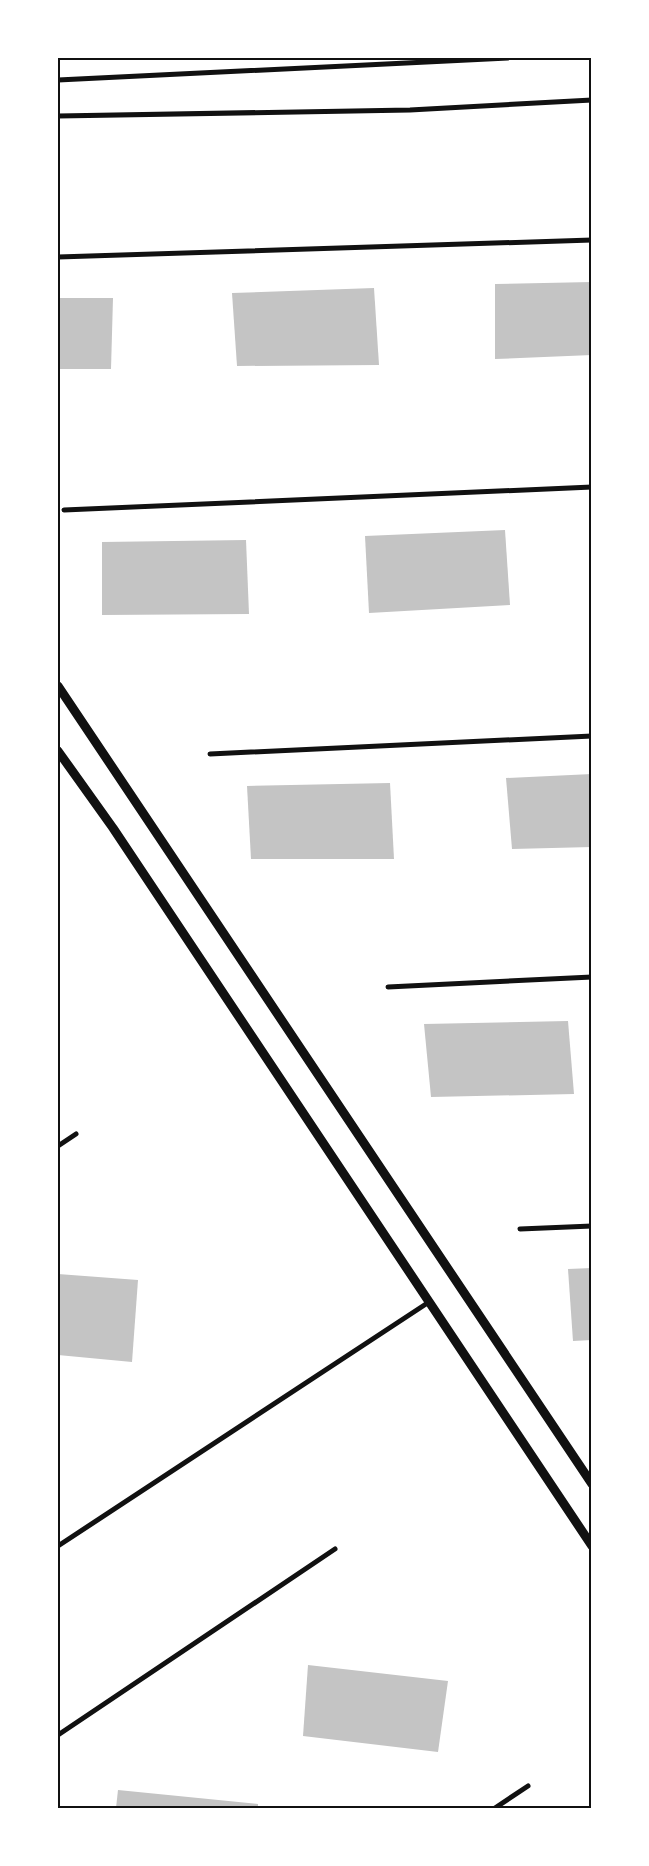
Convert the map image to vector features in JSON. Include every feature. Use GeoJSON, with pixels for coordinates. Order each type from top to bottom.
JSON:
{"type":"FeatureCollection","features":[{"type":"Feature","properties":{"kind":"street"},"geometry":{"type":"LineString","coordinates":[[58,80],[508,58]]}},
{"type":"Feature","properties":{"kind":"street"},"geometry":{"type":"LineString","coordinates":[[58,116],[410,110],[592,100]]}},
{"type":"Feature","properties":{"kind":"street"},"geometry":{"type":"LineString","coordinates":[[58,257],[592,240]]}},
{"type":"Feature","properties":{"kind":"street"},"geometry":{"type":"LineString","coordinates":[[64,510],[592,487]]}},
{"type":"Feature","properties":{"kind":"street"},"geometry":{"type":"LineString","coordinates":[[58,686],[592,1484]]}},
{"type":"Feature","properties":{"kind":"street"},"geometry":{"type":"LineString","coordinates":[[210,754],[592,736]]}},
{"type":"Feature","properties":{"kind":"street"},"geometry":{"type":"LineString","coordinates":[[58,751],[118,836],[592,1546]]}},
{"type":"Feature","properties":{"kind":"street"},"geometry":{"type":"LineString","coordinates":[[388,987],[592,977]]}},
{"type":"Feature","properties":{"kind":"street"},"geometry":{"type":"LineString","coordinates":[[58,1146],[76,1134]]}},
{"type":"Feature","properties":{"kind":"street"},"geometry":{"type":"LineString","coordinates":[[520,1229],[592,1226]]}},
{"type":"Feature","properties":{"kind":"street"},"geometry":{"type":"LineString","coordinates":[[58,1546],[429,1302]]}},
{"type":"Feature","properties":{"kind":"street"},"geometry":{"type":"LineString","coordinates":[[58,1735],[335,1549]]}},
{"type":"Feature","properties":{"kind":"street"},"geometry":{"type":"LineString","coordinates":[[495,1808],[528,1786]]}},
{"type":"Feature","properties":{"kind":"building"},"geometry":{"type":"Polygon","coordinates":[[[592,282],[592,355],[495,359],[495,284],[592,282]]]}},
{"type":"Feature","properties":{"kind":"building"},"geometry":{"type":"Polygon","coordinates":[[[374,288],[379,365],[237,366],[232,293],[374,288]]]}},
{"type":"Feature","properties":{"kind":"building"},"geometry":{"type":"Polygon","coordinates":[[[58,298],[113,298],[111,369],[58,369],[58,298]]]}},
{"type":"Feature","properties":{"kind":"building"},"geometry":{"type":"Polygon","coordinates":[[[505,530],[510,605],[369,613],[365,536],[505,530]]]}},
{"type":"Feature","properties":{"kind":"building"},"geometry":{"type":"Polygon","coordinates":[[[246,540],[249,614],[102,615],[102,542],[246,540]]]}},
{"type":"Feature","properties":{"kind":"building"},"geometry":{"type":"Polygon","coordinates":[[[592,774],[592,847],[512,849],[506,778],[592,774]]]}},
{"type":"Feature","properties":{"kind":"building"},"geometry":{"type":"Polygon","coordinates":[[[390,783],[394,859],[251,859],[247,786],[390,783]]]}},
{"type":"Feature","properties":{"kind":"building"},"geometry":{"type":"Polygon","coordinates":[[[568,1021],[574,1094],[431,1097],[424,1024],[568,1021]]]}},
{"type":"Feature","properties":{"kind":"building"},"geometry":{"type":"Polygon","coordinates":[[[592,1268],[592,1340],[573,1341],[568,1269],[592,1268]]]}},
{"type":"Feature","properties":{"kind":"building"},"geometry":{"type":"Polygon","coordinates":[[[58,1274],[138,1280],[132,1362],[58,1355],[58,1274]]]}},
{"type":"Feature","properties":{"kind":"building"},"geometry":{"type":"Polygon","coordinates":[[[308,1665],[448,1681],[438,1752],[303,1736],[308,1665]]]}},
{"type":"Feature","properties":{"kind":"building"},"geometry":{"type":"Polygon","coordinates":[[[118,1790],[258,1804],[258,1808],[116,1808],[118,1790]]]}}]}
